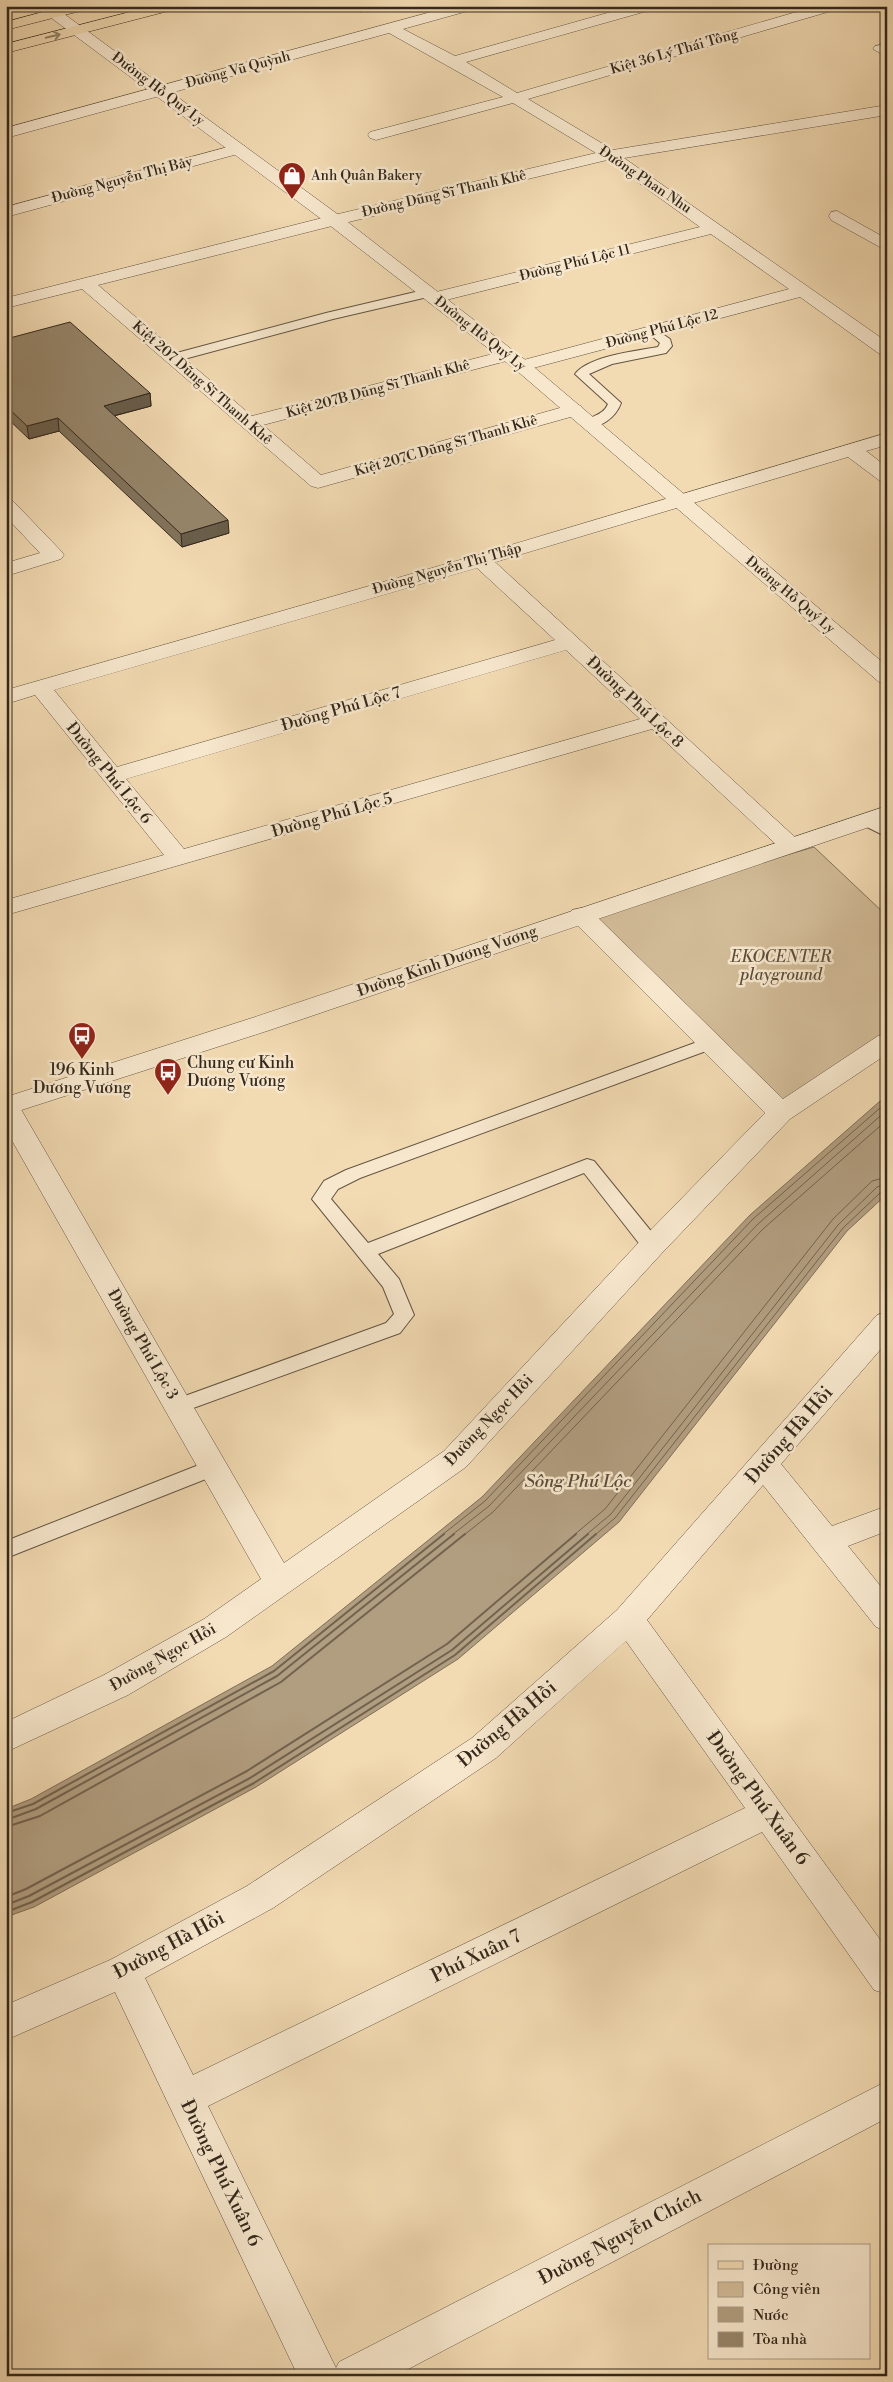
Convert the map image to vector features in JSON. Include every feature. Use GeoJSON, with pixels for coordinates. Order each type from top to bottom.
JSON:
{"type":"FeatureCollection","features":[{"type":"Feature","properties":{"kind":"main road"},"geometry":{"type":"LineString","coordinates":[[6,26],[83,6]]}},
{"type":"Feature","properties":{"kind":"main road"},"geometry":{"type":"LineString","coordinates":[[6,48],[170,6]]}},
{"type":"Feature","properties":{"kind":"street","name":"Đường Vũ Quỳnh"},"geometry":{"type":"LineString","coordinates":[[6,133],[470,6]]}},
{"type":"Feature","properties":{"kind":"street"},"geometry":{"type":"LineString","coordinates":[[453,61],[649,6]]}},
{"type":"Feature","properties":{"kind":"street","name":"Kiệt 36 Lý Thái Tông"},"geometry":{"type":"LineString","coordinates":[[376,135],[515,98],[833,6]]}},
{"type":"Feature","properties":{"kind":"street","name":"Đường Hồ Quý Ly"},"geometry":{"type":"LineString","coordinates":[[55,14],[334,220],[515,361],[887,677]]}},
{"type":"Feature","properties":{"kind":"street","name":"Đường Phan Nhu"},"geometry":{"type":"LineString","coordinates":[[391,28],[453,61],[610,155],[887,351]]}},
{"type":"Feature","properties":{"kind":"street","name":"Đường Dũng Sĩ Thanh Khê"},"geometry":{"type":"LineString","coordinates":[[6,303],[334,220],[610,155],[887,110]]}},
{"type":"Feature","properties":{"kind":"street","name":"Đường Nguyễn Thị Bảy"},"geometry":{"type":"LineString","coordinates":[[6,212],[239,149]]}},
{"type":"Feature","properties":{"kind":"street"},"geometry":{"type":"LineString","coordinates":[[837,216],[887,246]]}},
{"type":"Feature","properties":{"kind":"street","name":"Đường Phú Lộc 11"},"geometry":{"type":"LineString","coordinates":[[431,295],[715,228]]}},
{"type":"Feature","properties":{"kind":"street","name":"Kiệt 207 Dũng Sĩ Thanh Khê"},"geometry":{"type":"LineString","coordinates":[[86,283],[318,482]]}},
{"type":"Feature","properties":{"kind":"street","name":"Đường Phú Lộc 12"},"geometry":{"type":"LineString","coordinates":[[515,361],[652,331],[802,291]]}},
{"type":"Feature","properties":{"kind":"street"},"geometry":{"type":"LineString","coordinates":[[860,331],[878,327]]}},
{"type":"Feature","properties":{"kind":"street","name":"Kiệt 207B Dũng Sĩ Thanh Khê"},"geometry":{"type":"LineString","coordinates":[[249,423],[515,361]]}},
{"type":"Feature","properties":{"kind":"street","name":"Kiệt 207C Dũng Sĩ Thanh Khê"},"geometry":{"type":"LineString","coordinates":[[318,482],[574,410]]}},
{"type":"Feature","properties":{"kind":"street","name":"Đường Nguyễn Thị Thập"},"geometry":{"type":"LineString","coordinates":[[6,696],[481,560],[887,439]]}},
{"type":"Feature","properties":{"kind":"street"},"geometry":{"type":"LineString","coordinates":[[852,450],[887,478]]}},
{"type":"Feature","properties":{"kind":"street"},"geometry":{"type":"LineString","coordinates":[[6,505],[54,555],[6,570]]}},
{"type":"Feature","properties":{"kind":"street","name":"Đường Phú Lộc 8"},"geometry":{"type":"LineString","coordinates":[[481,560],[789,844]]}},
{"type":"Feature","properties":{"kind":"street","name":"Đường Phú Lộc 7"},"geometry":{"type":"LineString","coordinates":[[112,776],[570,642]]}},
{"type":"Feature","properties":{"kind":"street","name":"Đường Phú Lộc 6"},"geometry":{"type":"LineString","coordinates":[[40,687],[179,859]]}},
{"type":"Feature","properties":{"kind":"street","name":"Đường Phú Lộc 5"},"geometry":{"type":"LineString","coordinates":[[6,908],[658,722]]}},
{"type":"Feature","properties":{"kind":"street","name":"Đường Kinh Dương Vương"},"geometry":{"type":"LineString","coordinates":[[6,1106],[261,1024],[876,816]]}},
{"type":"Feature","properties":{"kind":"street"},"geometry":{"type":"LineString","coordinates":[[581,915],[781,1113]]}},
{"type":"Feature","properties":{"kind":"street","name":"Đường Ngọc Hồi"},"geometry":{"type":"LineString","coordinates":[[6,1738],[116,1685],[216,1628],[455,1459],[652,1246],[781,1113],[887,1042]]}},
{"type":"Feature","properties":{"kind":"street","name":"Đường Phú Lộc 3"},"geometry":{"type":"LineString","coordinates":[[6,1106],[279,1582]]}},
{"type":"Feature","properties":{"kind":"street","name":"Đường Hà Hồi"},"geometry":{"type":"LineString","coordinates":[[6,2023],[123,1971],[260,1896],[484,1748],[628,1619],[887,1322]]}},
{"type":"Feature","properties":{"kind":"street"},"geometry":{"type":"LineString","coordinates":[[764,1464],[887,1618]]}},
{"type":"Feature","properties":{"kind":"street"},"geometry":{"type":"LineString","coordinates":[[827,1541],[887,1518]]}},
{"type":"Feature","properties":{"kind":"street","name":"Đường Phú Xuân 6"},"geometry":{"type":"LineString","coordinates":[[628,1619],[887,1978]]}},
{"type":"Feature","properties":{"kind":"street","name":"Phú Xuân 7"},"geometry":{"type":"LineString","coordinates":[[185,2098],[768,1813]]}},
{"type":"Feature","properties":{"kind":"street","name":"Đường Phú Xuân 6"},"geometry":{"type":"LineString","coordinates":[[123,1971],[319,2376]]}},
{"type":"Feature","properties":{"kind":"street","name":"Đường Nguyễn Chích"},"geometry":{"type":"LineString","coordinates":[[353,2376],[887,2098]]}},
{"type":"Feature","properties":{"kind":"lane"},"geometry":{"type":"LineString","coordinates":[[173,358],[330,316],[431,295]]}},
{"type":"Feature","properties":{"kind":"lane"},"geometry":{"type":"LineString","coordinates":[[589,423],[608,416],[613,412],[616,403],[584,379],[581,374],[586,370],[620,359],[662,350],[666,346],[666,342],[652,331]]}},
{"type":"Feature","properties":{"kind":"lane"},"geometry":{"type":"LineString","coordinates":[[876,816],[887,832]]}},
{"type":"Feature","properties":{"kind":"lane"},"geometry":{"type":"LineString","coordinates":[[178,1406],[392,1328],[404,1315],[392,1284],[321,1199],[331,1185],[353,1174],[711,1043]]}},
{"type":"Feature","properties":{"kind":"lane"},"geometry":{"type":"LineString","coordinates":[[366,1251],[587,1165],[652,1246]]}},
{"type":"Feature","properties":{"kind":"lane"},"geometry":{"type":"LineString","coordinates":[[6,1550],[214,1467]]}},
{"type":"Feature","properties":{"kind":"green space","name":"EKOCENTER playground"},"geometry":{"type":"Polygon","coordinates":[[[814,847],[887,916],[887,1036],[781,1113],[581,915],[814,847]]]}},
{"type":"Feature","properties":{"kind":"water","name":"Sông Phú Lộc"},"geometry":{"type":"Polygon","coordinates":[[[887,1095],[887,1194],[847,1231],[619,1522],[458,1659],[256,1787],[34,1907],[6,1917],[6,1809],[31,1799],[272,1666],[482,1497],[750,1215],[887,1095]]]}},
{"type":"Feature","properties":{"kind":"building"},"geometry":{"type":"Polygon","coordinates":[[[70,322],[150,393],[104,406],[228,520],[181,534],[58,418],[27,426],[6,406],[6,339],[70,322]]]}},
{"type":"Feature","properties":{"kind":"place","name":"Anh Quân Bakery"},"geometry":{"type":"Point","coordinates":[292,200]}},
{"type":"Feature","properties":{"kind":"place","name":"196 Kinh Dương Vương"},"geometry":{"type":"Point","coordinates":[82,1060]}},
{"type":"Feature","properties":{"kind":"place","name":"Chung cư Kinh Dương Vương"},"geometry":{"type":"Point","coordinates":[168,1096]}}]}
